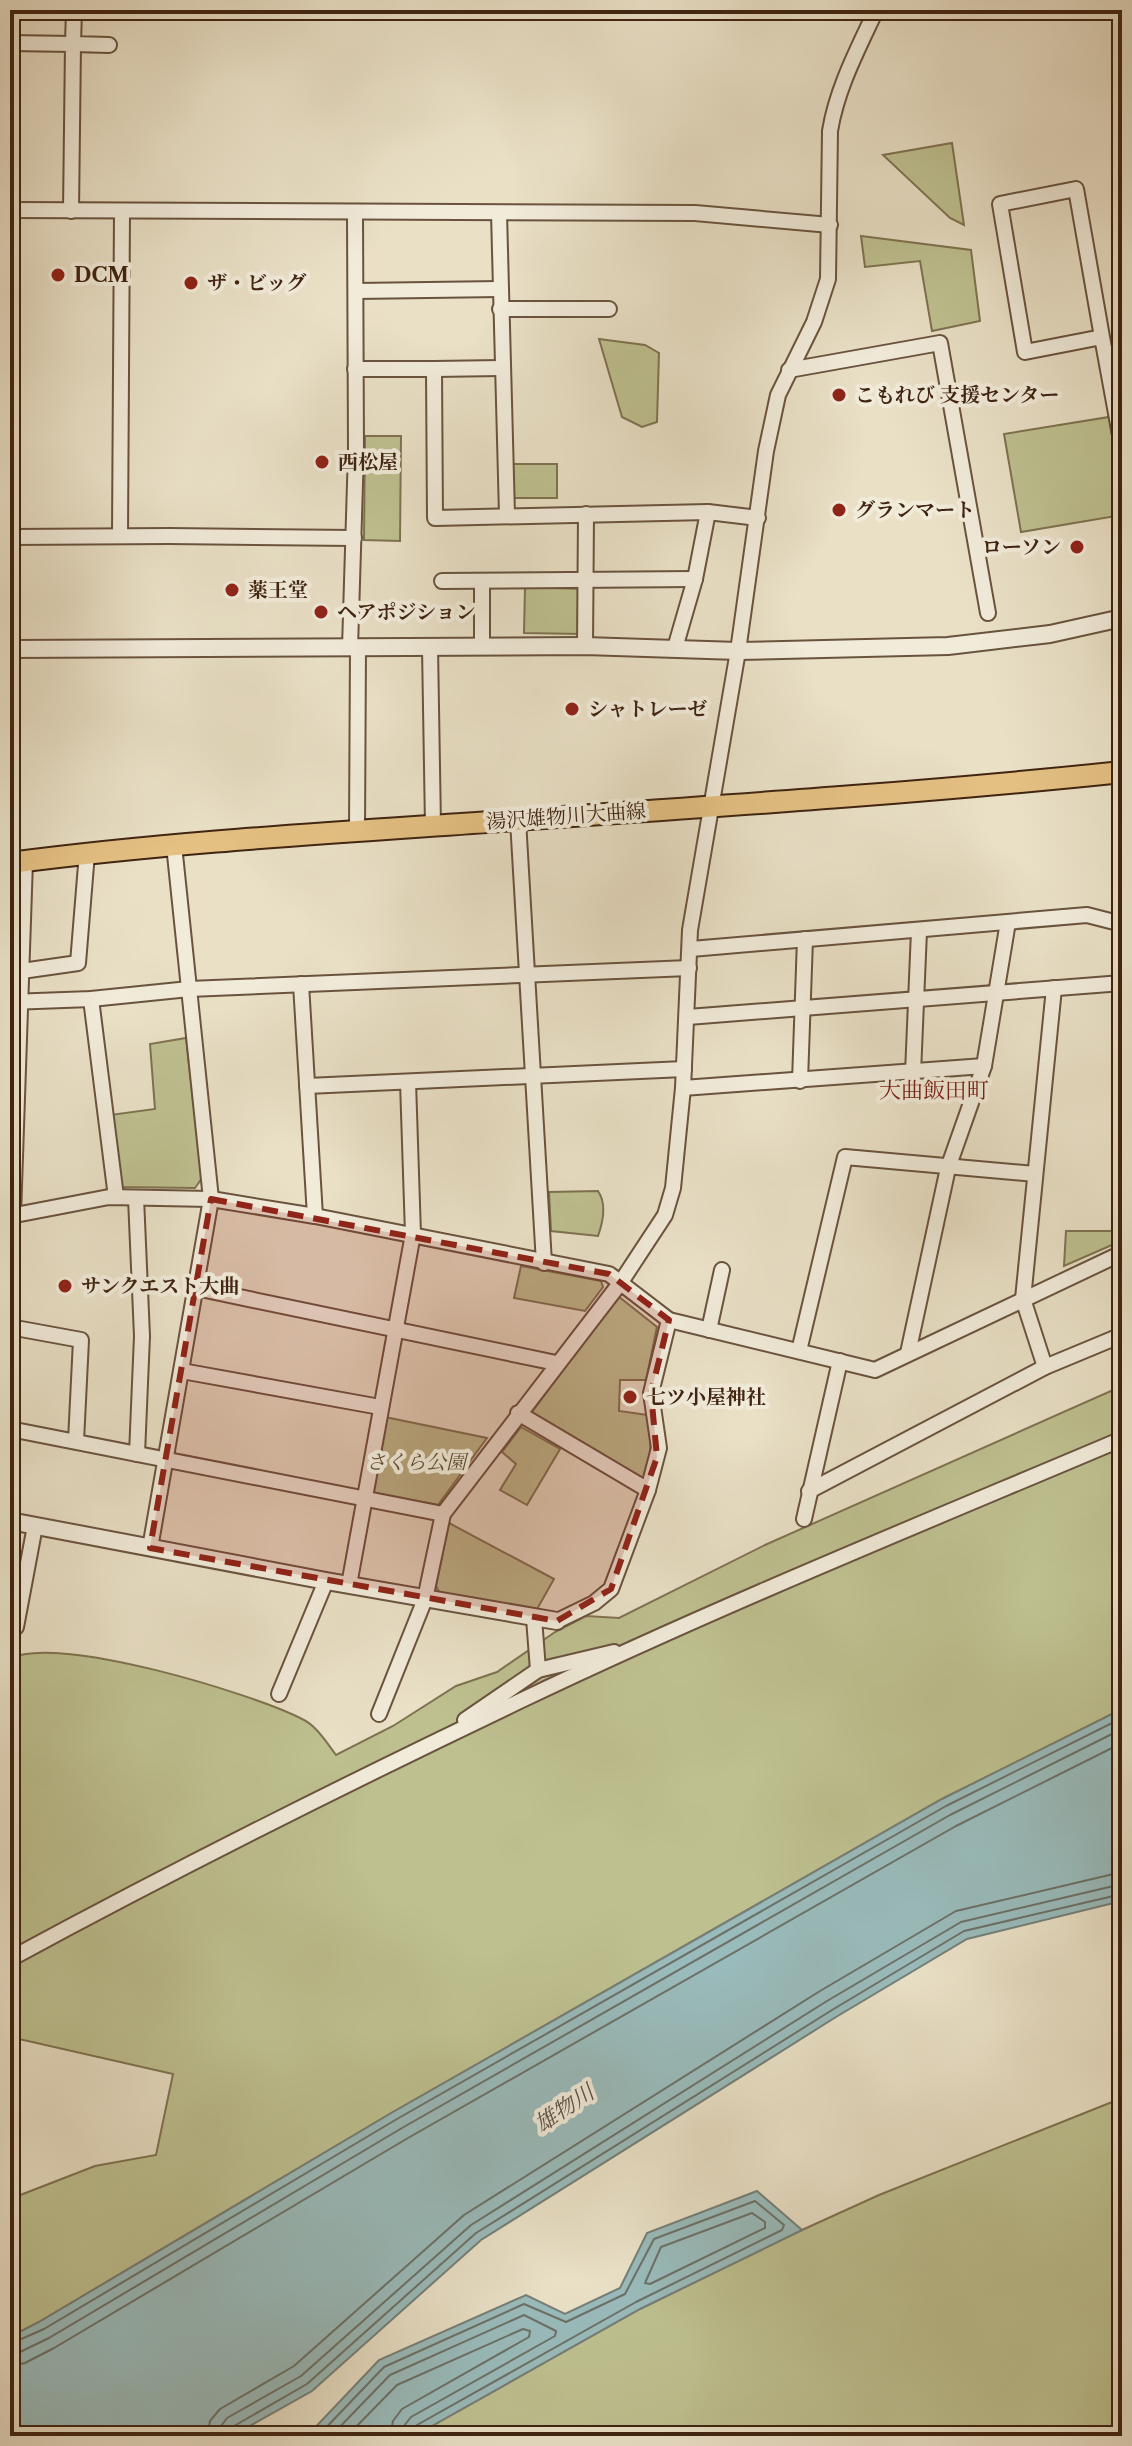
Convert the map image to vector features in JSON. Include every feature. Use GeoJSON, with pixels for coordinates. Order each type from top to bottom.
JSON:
{"type":"FeatureCollection","features":[{"type":"Feature","properties":{"kind":"main road","name":"湯沢雄物川大曲線"},"geometry":{"type":"LineString","coordinates":[[18,862],[87,853],[357,830],[974,788],[1122,772]]}},
{"type":"Feature","properties":{"kind":"street"},"geometry":{"type":"LineString","coordinates":[[71,211],[74,10]]}},
{"type":"Feature","properties":{"kind":"street"},"geometry":{"type":"LineString","coordinates":[[379,1714],[425,1599],[443,1514],[621,1282],[665,1215],[673,1188],[688,1017],[690,930],[738,651],[771,421],[789,370],[822,303],[828,279],[830,131],[842,86],[876,10]]}},
{"type":"Feature","properties":{"kind":"street"},"geometry":{"type":"LineString","coordinates":[[10,43],[109,45]]}},
{"type":"Feature","properties":{"kind":"street"},"geometry":{"type":"LineString","coordinates":[[1102,337],[1025,352],[1000,204],[1076,189],[1122,446]]}},
{"type":"Feature","properties":{"kind":"street"},"geometry":{"type":"LineString","coordinates":[[10,210],[695,213],[830,225]]}},
{"type":"Feature","properties":{"kind":"street"},"geometry":{"type":"LineString","coordinates":[[120,535],[122,212]]}},
{"type":"Feature","properties":{"kind":"street"},"geometry":{"type":"LineString","coordinates":[[355,213],[354,648],[357,830]]}},
{"type":"Feature","properties":{"kind":"street"},"geometry":{"type":"LineString","coordinates":[[499,213],[507,515]]}},
{"type":"Feature","properties":{"kind":"street"},"geometry":{"type":"LineString","coordinates":[[356,291],[500,289]]}},
{"type":"Feature","properties":{"kind":"street"},"geometry":{"type":"LineString","coordinates":[[500,309],[609,309]]}},
{"type":"Feature","properties":{"kind":"street"},"geometry":{"type":"LineString","coordinates":[[789,370],[940,343],[988,613]]}},
{"type":"Feature","properties":{"kind":"street"},"geometry":{"type":"LineString","coordinates":[[355,369],[501,368]]}},
{"type":"Feature","properties":{"kind":"street"},"geometry":{"type":"LineString","coordinates":[[434,369],[435,518],[708,512],[758,518]]}},
{"type":"Feature","properties":{"kind":"street"},"geometry":{"type":"LineString","coordinates":[[675,648],[695,579],[708,512]]}},
{"type":"Feature","properties":{"kind":"street"},"geometry":{"type":"LineString","coordinates":[[585,646],[588,580],[586,514]]}},
{"type":"Feature","properties":{"kind":"street"},"geometry":{"type":"LineString","coordinates":[[10,537],[354,538]]}},
{"type":"Feature","properties":{"kind":"street"},"geometry":{"type":"LineString","coordinates":[[442,581],[695,579]]}},
{"type":"Feature","properties":{"kind":"street"},"geometry":{"type":"LineString","coordinates":[[482,581],[482,647]]}},
{"type":"Feature","properties":{"kind":"street"},"geometry":{"type":"LineString","coordinates":[[10,649],[585,646],[738,651],[948,646],[1050,634],[1122,618]]}},
{"type":"Feature","properties":{"kind":"street"},"geometry":{"type":"LineString","coordinates":[[430,647],[433,826]]}},
{"type":"Feature","properties":{"kind":"street"},"geometry":{"type":"LineString","coordinates":[[518,820],[544,1263]]}},
{"type":"Feature","properties":{"kind":"street"},"geometry":{"type":"LineString","coordinates":[[150,1548],[211,1199],[174,845]]}},
{"type":"Feature","properties":{"kind":"street"},"geometry":{"type":"LineString","coordinates":[[22,971],[78,963],[87,853]]}},
{"type":"Feature","properties":{"kind":"street"},"geometry":{"type":"LineString","coordinates":[[10,1232],[15,1001],[22,971],[18,862]]}},
{"type":"Feature","properties":{"kind":"street"},"geometry":{"type":"LineString","coordinates":[[691,949],[1087,915],[1122,924]]}},
{"type":"Feature","properties":{"kind":"street"},"geometry":{"type":"LineString","coordinates":[[908,1353],[948,1168],[984,1066],[1008,922]]}},
{"type":"Feature","properties":{"kind":"street"},"geometry":{"type":"LineString","coordinates":[[913,1073],[919,931]]}},
{"type":"Feature","properties":{"kind":"street"},"geometry":{"type":"LineString","coordinates":[[800,1081],[805,939]]}},
{"type":"Feature","properties":{"kind":"street"},"geometry":{"type":"LineString","coordinates":[[15,1001],[91,999],[189,989],[689,968]]}},
{"type":"Feature","properties":{"kind":"street"},"geometry":{"type":"LineString","coordinates":[[688,1017],[1122,983]]}},
{"type":"Feature","properties":{"kind":"street"},"geometry":{"type":"LineString","coordinates":[[301,984],[315,1216]]}},
{"type":"Feature","properties":{"kind":"street"},"geometry":{"type":"LineString","coordinates":[[1045,1367],[1023,1299],[1054,988]]}},
{"type":"Feature","properties":{"kind":"street"},"geometry":{"type":"LineString","coordinates":[[91,999],[116,1197]]}},
{"type":"Feature","properties":{"kind":"street"},"geometry":{"type":"LineString","coordinates":[[683,1088],[984,1066]]}},
{"type":"Feature","properties":{"kind":"street"},"geometry":{"type":"LineString","coordinates":[[307,1086],[684,1069]]}},
{"type":"Feature","properties":{"kind":"street"},"geometry":{"type":"LineString","coordinates":[[349,1585],[413,1234],[408,1082]]}},
{"type":"Feature","properties":{"kind":"street"},"geometry":{"type":"LineString","coordinates":[[799,1351],[845,1157],[1035,1174]]}},
{"type":"Feature","properties":{"kind":"street"},"geometry":{"type":"LineString","coordinates":[[11,1216],[116,1197],[211,1199],[315,1216],[609,1274],[669,1320],[875,1370],[1122,1253]]}},
{"type":"Feature","properties":{"kind":"street"},"geometry":{"type":"LineString","coordinates":[[136,1198],[142,1336],[137,1454]]}},
{"type":"Feature","properties":{"kind":"street"},"geometry":{"type":"LineString","coordinates":[[709,1330],[722,1270]]}},
{"type":"Feature","properties":{"kind":"street"},"geometry":{"type":"LineString","coordinates":[[196,1288],[556,1363]]}},
{"type":"Feature","properties":{"kind":"street"},"geometry":{"type":"LineString","coordinates":[[10,1521],[557,1621],[594,1603],[611,1589],[648,1490],[659,1448],[651,1393],[669,1320]]}},
{"type":"Feature","properties":{"kind":"street"},"geometry":{"type":"LineString","coordinates":[[10,1327],[81,1340],[76,1441]]}},
{"type":"Feature","properties":{"kind":"street"},"geometry":{"type":"LineString","coordinates":[[809,1491],[1045,1367],[1122,1335]]}},
{"type":"Feature","properties":{"kind":"street"},"geometry":{"type":"LineString","coordinates":[[804,1519],[840,1361]]}},
{"type":"Feature","properties":{"kind":"street"},"geometry":{"type":"LineString","coordinates":[[182,1371],[380,1407]]}},
{"type":"Feature","properties":{"kind":"street"},"geometry":{"type":"LineString","coordinates":[[518,1413],[648,1490]]}},
{"type":"Feature","properties":{"kind":"street"},"geometry":{"type":"LineString","coordinates":[[10,1429],[443,1514]]}},
{"type":"Feature","properties":{"kind":"street"},"geometry":{"type":"LineString","coordinates":[[10,1959],[301,1809],[627,1652],[1116,1442],[1122,1430]]}},
{"type":"Feature","properties":{"kind":"street"},"geometry":{"type":"LineString","coordinates":[[10,1626],[16,1627],[35,1526]]}},
{"type":"Feature","properties":{"kind":"street"},"geometry":{"type":"LineString","coordinates":[[279,1694],[326,1581]]}},
{"type":"Feature","properties":{"kind":"street"},"geometry":{"type":"LineString","coordinates":[[534,1618],[538,1670]]}},
{"type":"Feature","properties":{"kind":"street"},"geometry":{"type":"LineString","coordinates":[[440,1741],[538,1670],[595,1655],[627,1652]]}},
{"type":"Feature","properties":{"kind":"highlighted area"},"geometry":{"type":"Polygon","coordinates":[[[211,1199],[609,1274],[669,1320],[651,1393],[657,1457],[611,1589],[557,1621],[150,1548],[211,1199]]]}},
{"type":"Feature","properties":{"kind":"green space"},"geometry":{"type":"Polygon","coordinates":[[[952,143],[964,225],[950,218],[883,155],[952,143]]]}},
{"type":"Feature","properties":{"kind":"green space"},"geometry":{"type":"Polygon","coordinates":[[[861,236],[971,250],[980,321],[932,331],[920,261],[865,267],[861,236]]]}},
{"type":"Feature","properties":{"kind":"green space"},"geometry":{"type":"Polygon","coordinates":[[[599,339],[645,345],[659,353],[657,422],[642,427],[622,417],[599,339]]]}},
{"type":"Feature","properties":{"kind":"green space"},"geometry":{"type":"Polygon","coordinates":[[[1109,417],[1122,496],[1122,515],[1021,532],[1004,434],[1109,417]]]}},
{"type":"Feature","properties":{"kind":"green space"},"geometry":{"type":"Polygon","coordinates":[[[10,424],[17,424],[16,531],[10,531],[10,424]]]}},
{"type":"Feature","properties":{"kind":"green space"},"geometry":{"type":"Polygon","coordinates":[[[365,436],[401,436],[400,541],[364,540],[365,436]]]}},
{"type":"Feature","properties":{"kind":"green space"},"geometry":{"type":"Polygon","coordinates":[[[510,464],[557,464],[557,498],[510,498],[510,464]]]}},
{"type":"Feature","properties":{"kind":"green space"},"geometry":{"type":"Polygon","coordinates":[[[525,587],[583,589],[582,634],[524,633],[525,587]]]}},
{"type":"Feature","properties":{"kind":"green space"},"geometry":{"type":"Polygon","coordinates":[[[186,1038],[202,1178],[195,1188],[118,1187],[110,1115],[155,1109],[150,1044],[186,1038]]]}},
{"type":"Feature","properties":{"kind":"green space"},"geometry":{"type":"Polygon","coordinates":[[[598,1191],[603,1219],[598,1236],[551,1231],[549,1192],[598,1191]]]}},
{"type":"Feature","properties":{"kind":"green space"},"geometry":{"type":"Polygon","coordinates":[[[1066,1231],[1121,1231],[1121,1241],[1064,1266],[1066,1231]]]}},
{"type":"Feature","properties":{"kind":"green space"},"geometry":{"type":"Polygon","coordinates":[[[521,1266],[601,1281],[603,1287],[585,1311],[514,1298],[521,1266]]]}},
{"type":"Feature","properties":{"kind":"green space"},"geometry":{"type":"Polygon","coordinates":[[[618,1296],[657,1327],[646,1380],[620,1380],[619,1411],[647,1415],[650,1450],[644,1484],[532,1412],[618,1296]]]}},
{"type":"Feature","properties":{"kind":"green space"},"geometry":{"type":"Polygon","coordinates":[[[1122,1386],[1122,1709],[942,1799],[393,2112],[10,2337],[10,2199],[95,2166],[156,2155],[173,2074],[10,2037],[10,1659],[33,1653],[68,1654],[110,1660],[200,1682],[302,1719],[317,1730],[336,1755],[393,1726],[456,1686],[497,1672],[555,1632],[586,1616],[619,1618],[765,1545],[1122,1386]]]}},
{"type":"Feature","properties":{"kind":"green space","name":"さくら公園"},"geometry":{"type":"Polygon","coordinates":[[[385,1417],[487,1438],[438,1505],[371,1492],[385,1417]]]}},
{"type":"Feature","properties":{"kind":"green space"},"geometry":{"type":"Polygon","coordinates":[[[521,1427],[560,1449],[527,1505],[500,1490],[516,1464],[502,1452],[521,1427]]]}},
{"type":"Feature","properties":{"kind":"green space"},"geometry":{"type":"Polygon","coordinates":[[[449,1523],[554,1579],[536,1611],[439,1592],[436,1586],[449,1523]]]}},
{"type":"Feature","properties":{"kind":"green space"},"geometry":{"type":"Polygon","coordinates":[[[1122,2098],[1122,2436],[414,2436],[640,2309],[802,2230],[879,2195],[1122,2098]]]}},
{"type":"Feature","properties":{"kind":"water","name":"雄物川"},"geometry":{"type":"Polygon","coordinates":[[[1122,1709],[1122,1901],[967,1939],[836,2017],[481,2240],[312,2391],[232,2436],[10,2436],[10,2337],[393,2112],[942,1799],[1122,1709]]]}},
{"type":"Feature","properties":{"kind":"water"},"geometry":{"type":"Polygon","coordinates":[[[757,2191],[802,2230],[640,2309],[414,2436],[307,2436],[379,2360],[526,2295],[565,2314],[620,2288],[647,2233],[757,2191]]]}},
{"type":"Feature","properties":{"kind":"place","name":"DCM"},"geometry":{"type":"Point","coordinates":[58,275]}},
{"type":"Feature","properties":{"kind":"place","name":"ザ・ビッグ"},"geometry":{"type":"Point","coordinates":[191,283]}},
{"type":"Feature","properties":{"kind":"place","name":"こもれび 支援センター"},"geometry":{"type":"Point","coordinates":[839,395]}},
{"type":"Feature","properties":{"kind":"place","name":"西松屋"},"geometry":{"type":"Point","coordinates":[322,462]}},
{"type":"Feature","properties":{"kind":"place","name":"グランマート"},"geometry":{"type":"Point","coordinates":[839,510]}},
{"type":"Feature","properties":{"kind":"place","name":"ローソン"},"geometry":{"type":"Point","coordinates":[1077,547]}},
{"type":"Feature","properties":{"kind":"place","name":"薬王堂"},"geometry":{"type":"Point","coordinates":[232,590]}},
{"type":"Feature","properties":{"kind":"place","name":"ヘアポジション"},"geometry":{"type":"Point","coordinates":[321,612]}},
{"type":"Feature","properties":{"kind":"place","name":"シャトレーゼ"},"geometry":{"type":"Point","coordinates":[572,709]}},
{"type":"Feature","properties":{"kind":"place","name":"サンクエスト大曲"},"geometry":{"type":"Point","coordinates":[65,1286]}},
{"type":"Feature","properties":{"kind":"place","name":"七ツ小屋神社"},"geometry":{"type":"Point","coordinates":[630,1397]}},
{"type":"Feature","properties":{"kind":"district","name":"大曲飯田町"},"geometry":{"type":"Point","coordinates":[934,1090]}}]}
